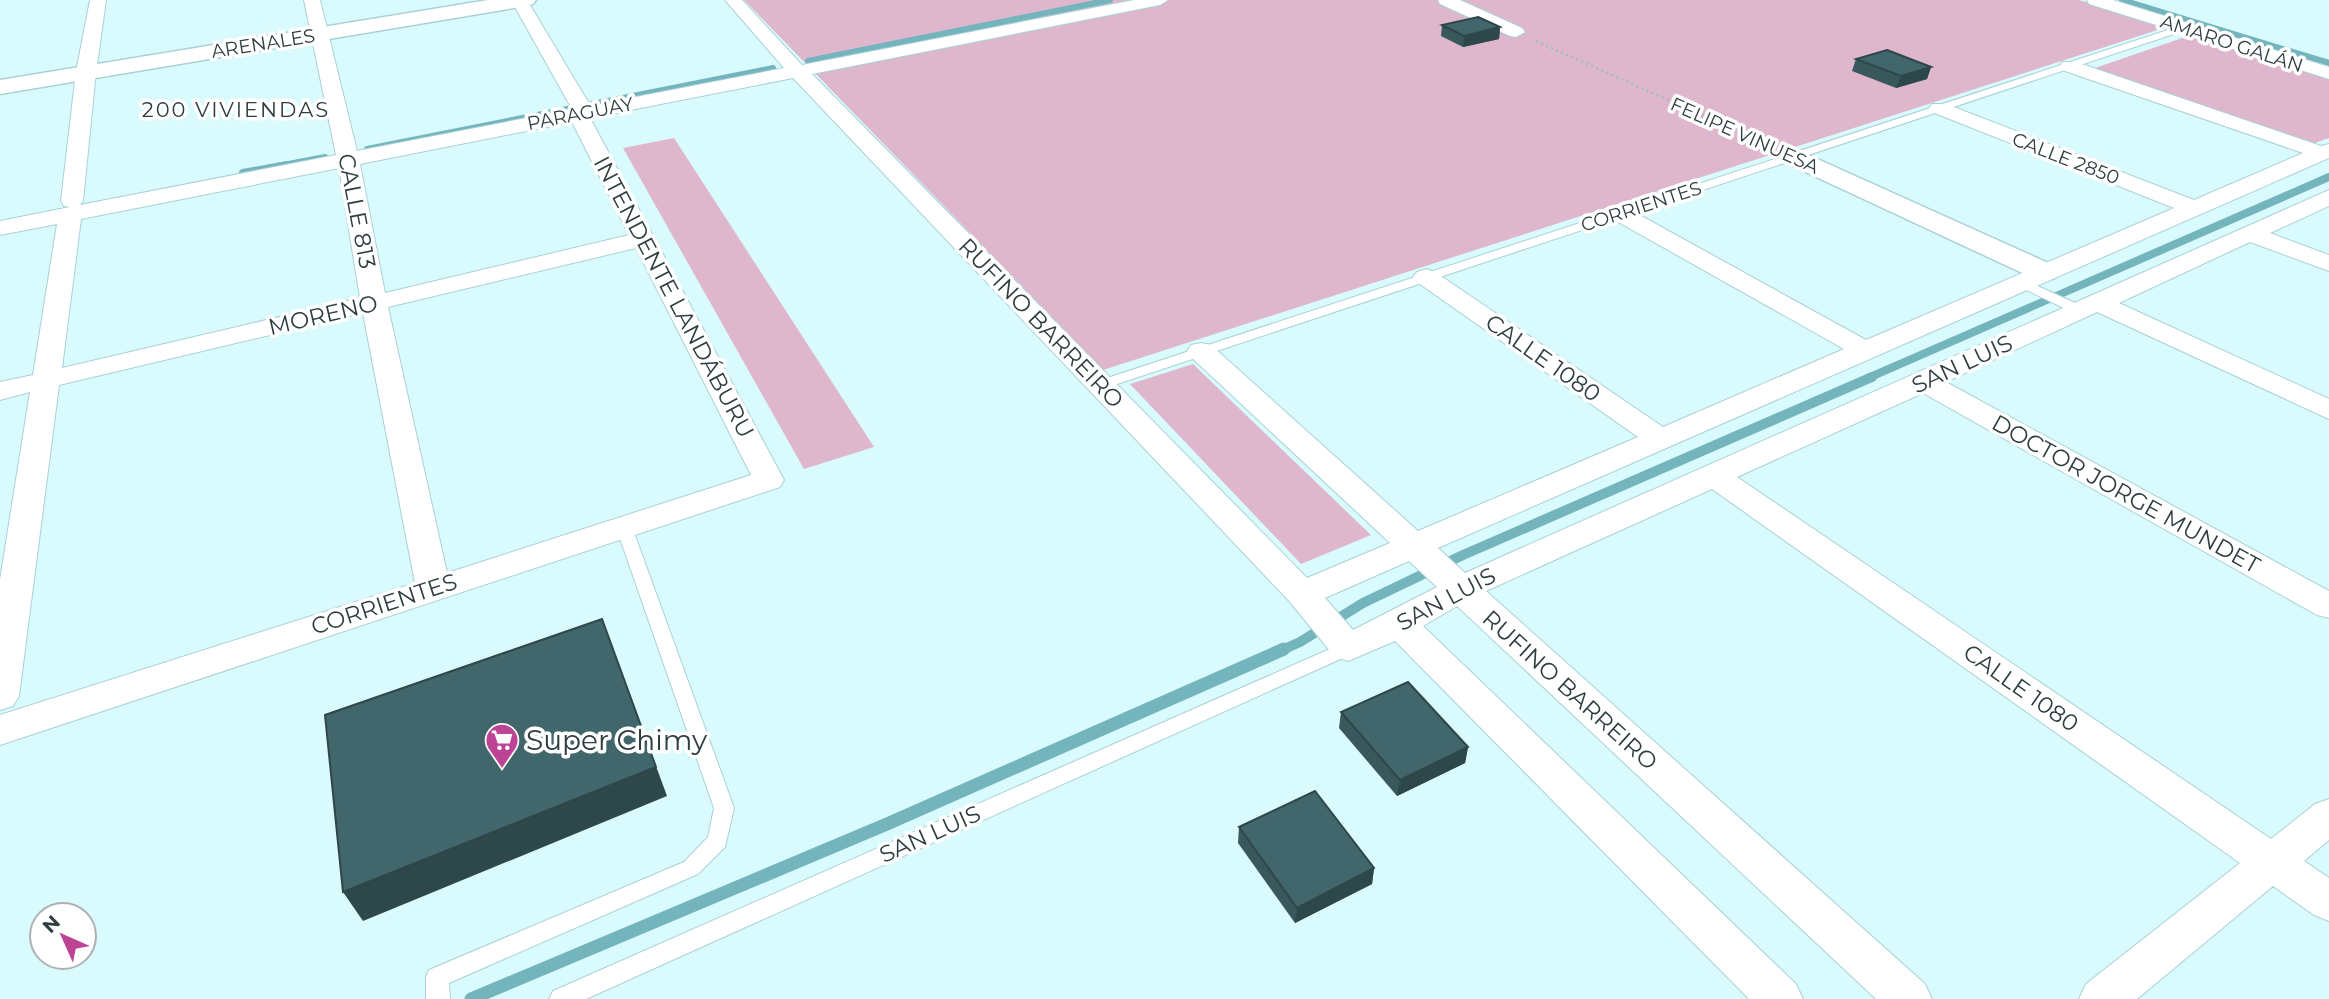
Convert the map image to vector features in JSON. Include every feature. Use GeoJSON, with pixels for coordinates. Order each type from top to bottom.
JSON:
{"type":"FeatureCollection","features":[{"type":"Feature","properties":{"kind":"street"},"geometry":{"type":"LineString","coordinates":[[0,696],[71,208],[86,72],[98,0]]}},
{"type":"Feature","properties":{"kind":"street","name":"CALLE 813"},"geometry":{"type":"LineString","coordinates":[[312,0],[347,153],[374,303],[433,588]]}},
{"type":"Feature","properties":{"kind":"street","name":"ARENALES"},"geometry":{"type":"LineString","coordinates":[[0,86],[522,0]]}},
{"type":"Feature","properties":{"kind":"street","name":"INTENDENTE LANDÁBURU"},"geometry":{"type":"LineString","coordinates":[[522,0],[769,480]]}},
{"type":"Feature","properties":{"kind":"street","name":"RUFINO BARREIRO"},"geometry":{"type":"LineString","coordinates":[[733,0],[793,66],[1302,594],[1348,648]]}},
{"type":"Feature","properties":{"kind":"street","name":"PARAGUAY"},"geometry":{"type":"LineString","coordinates":[[0,229],[71,208],[347,153],[793,66],[1160,0]]}},
{"type":"Feature","properties":{"kind":"street"},"geometry":{"type":"LineString","coordinates":[[1446,0],[1516,32]]}},
{"type":"Feature","properties":{"kind":"street","name":"AMARO GALÁN"},"geometry":{"type":"LineString","coordinates":[[2095,0],[2329,74]]}},
{"type":"Feature","properties":{"kind":"street"},"geometry":{"type":"LineString","coordinates":[[2069,66],[2326,152]]}},
{"type":"Feature","properties":{"kind":"street","name":"CALLE 2850"},"geometry":{"type":"LineString","coordinates":[[1939,108],[2194,208]]}},
{"type":"Feature","properties":{"kind":"street"},"geometry":{"type":"LineString","coordinates":[[1302,594],[2326,152]]}},
{"type":"Feature","properties":{"kind":"street","name":"FELIPE VINUESA"},"geometry":{"type":"LineString","coordinates":[[1793,156],[2032,277]]}},
{"type":"Feature","properties":{"kind":"street","name":"SAN LUIS"},"geometry":{"type":"LineString","coordinates":[[1348,648],[1399,624],[1460,589],[1924,382],[2329,197]]}},
{"type":"Feature","properties":{"kind":"street","name":"PARAGUAY"},"geometry":{"type":"LineString","coordinates":[[0,215],[71,208]]}},
{"type":"Feature","properties":{"kind":"street"},"geometry":{"type":"LineString","coordinates":[[1619,214],[1865,350]]}},
{"type":"Feature","properties":{"kind":"street"},"geometry":{"type":"LineString","coordinates":[[2249,233],[2329,264]]}},
{"type":"Feature","properties":{"kind":"street","name":"MORENO"},"geometry":{"type":"LineString","coordinates":[[0,391],[645,239]]}},
{"type":"Feature","properties":{"kind":"street","name":"CALLE 1080"},"geometry":{"type":"LineString","coordinates":[[1426,277],[1661,439]]}},
{"type":"Feature","properties":{"kind":"street"},"geometry":{"type":"LineString","coordinates":[[2087,306],[2329,410]]}},
{"type":"Feature","properties":{"kind":"street","name":"RUFINO BARREIRO"},"geometry":{"type":"LineString","coordinates":[[1200,351],[1909,999]]}},
{"type":"Feature","properties":{"kind":"street","name":"DOCTOR JORGE MUNDET"},"geometry":{"type":"LineString","coordinates":[[1924,382],[2329,606]]}},
{"type":"Feature","properties":{"kind":"street","name":"CALLE 1080"},"geometry":{"type":"LineString","coordinates":[[1713,475],[2329,902]]}},
{"type":"Feature","properties":{"kind":"street","name":"CORRIENTES"},"geometry":{"type":"LineString","coordinates":[[0,730],[769,480]]}},
{"type":"Feature","properties":{"kind":"street"},"geometry":{"type":"LineString","coordinates":[[1399,624],[1780,999]]}},
{"type":"Feature","properties":{"kind":"street"},"geometry":{"type":"LineString","coordinates":[[2102,999],[2329,816]]}},
{"type":"Feature","properties":{"kind":"lane","name":"CORRIENTES"},"geometry":{"type":"LineString","coordinates":[[1100,384],[2183,28]]}},
{"type":"Feature","properties":{"kind":"lane"},"geometry":{"type":"LineString","coordinates":[[2032,277],[2087,306]]}},
{"type":"Feature","properties":{"kind":"lane"},"geometry":{"type":"LineString","coordinates":[[438,988],[691,868],[718,841],[724,808],[624,527]]}},
{"type":"Feature","properties":{"kind":"lane","name":"SAN LUIS"},"geometry":{"type":"LineString","coordinates":[[561,999],[1348,648]]}},
{"type":"Feature","properties":{"kind":"path","name":"FELIPE VINUESA"},"geometry":{"type":"LineString","coordinates":[[1516,32],[1793,156]]}},
{"type":"Feature","properties":{"kind":"shaded area"},"geometry":{"type":"Polygon","coordinates":[[[744,0],[2079,0],[2167,27],[1103,370],[744,0]]]}},
{"type":"Feature","properties":{"kind":"shaded area"},"geometry":{"type":"Polygon","coordinates":[[[2191,35],[2329,78],[2329,138],[2315,143],[2092,69],[2191,35]]]}},
{"type":"Feature","properties":{"kind":"shaded area"},"geometry":{"type":"Polygon","coordinates":[[[674,138],[874,447],[804,469],[623,148],[674,138]]]}},
{"type":"Feature","properties":{"kind":"shaded area"},"geometry":{"type":"Polygon","coordinates":[[[1193,364],[1371,535],[1301,564],[1130,384],[1193,364]]]}},
{"type":"Feature","properties":{"kind":"building"},"geometry":{"type":"Polygon","coordinates":[[[1478,17],[1500,27],[1464,36],[1442,25],[1478,17]]]}},
{"type":"Feature","properties":{"kind":"building"},"geometry":{"type":"Polygon","coordinates":[[[1887,50],[1931,67],[1901,76],[1856,59],[1887,50]]]}},
{"type":"Feature","properties":{"kind":"building","name":"Super Chimy"},"geometry":{"type":"Polygon","coordinates":[[[602,619],[656,767],[343,892],[325,715],[602,619]]]}},
{"type":"Feature","properties":{"kind":"building"},"geometry":{"type":"Polygon","coordinates":[[[1408,682],[1468,747],[1400,780],[1341,712],[1408,682]]]}},
{"type":"Feature","properties":{"kind":"building"},"geometry":{"type":"Polygon","coordinates":[[[1315,791],[1374,868],[1297,908],[1239,827],[1315,791]]]}},
{"type":"Feature","properties":{"kind":"waterway"},"geometry":{"type":"LineString","coordinates":[[808,61],[1110,0]]}},
{"type":"Feature","properties":{"kind":"waterway"},"geometry":{"type":"LineString","coordinates":[[2122,0],[2329,63]]}},
{"type":"Feature","properties":{"kind":"waterway"},"geometry":{"type":"LineString","coordinates":[[367,149],[773,68]]}},
{"type":"Feature","properties":{"kind":"waterway"},"geometry":{"type":"LineString","coordinates":[[278,166],[325,157]]}},
{"type":"Feature","properties":{"kind":"waterway"},"geometry":{"type":"LineString","coordinates":[[243,173],[287,165]]}},
{"type":"Feature","properties":{"kind":"waterway"},"geometry":{"type":"LineString","coordinates":[[1868,378],[2329,177]]}},
{"type":"Feature","properties":{"kind":"waterway"},"geometry":{"type":"LineString","coordinates":[[1280,651],[1300,642],[1363,603],[1463,555],[1872,377]]}},
{"type":"Feature","properties":{"kind":"waterway"},"geometry":{"type":"LineString","coordinates":[[471,999],[887,824],[1284,649]]}},
{"type":"Feature","properties":{"kind":"place","name":"Super Chimy"},"geometry":{"type":"Point","coordinates":[502,770]}},
{"type":"Feature","properties":{"kind":"district","name":"200 VIVIENDAS"},"geometry":{"type":"Point","coordinates":[236,110]}}]}
